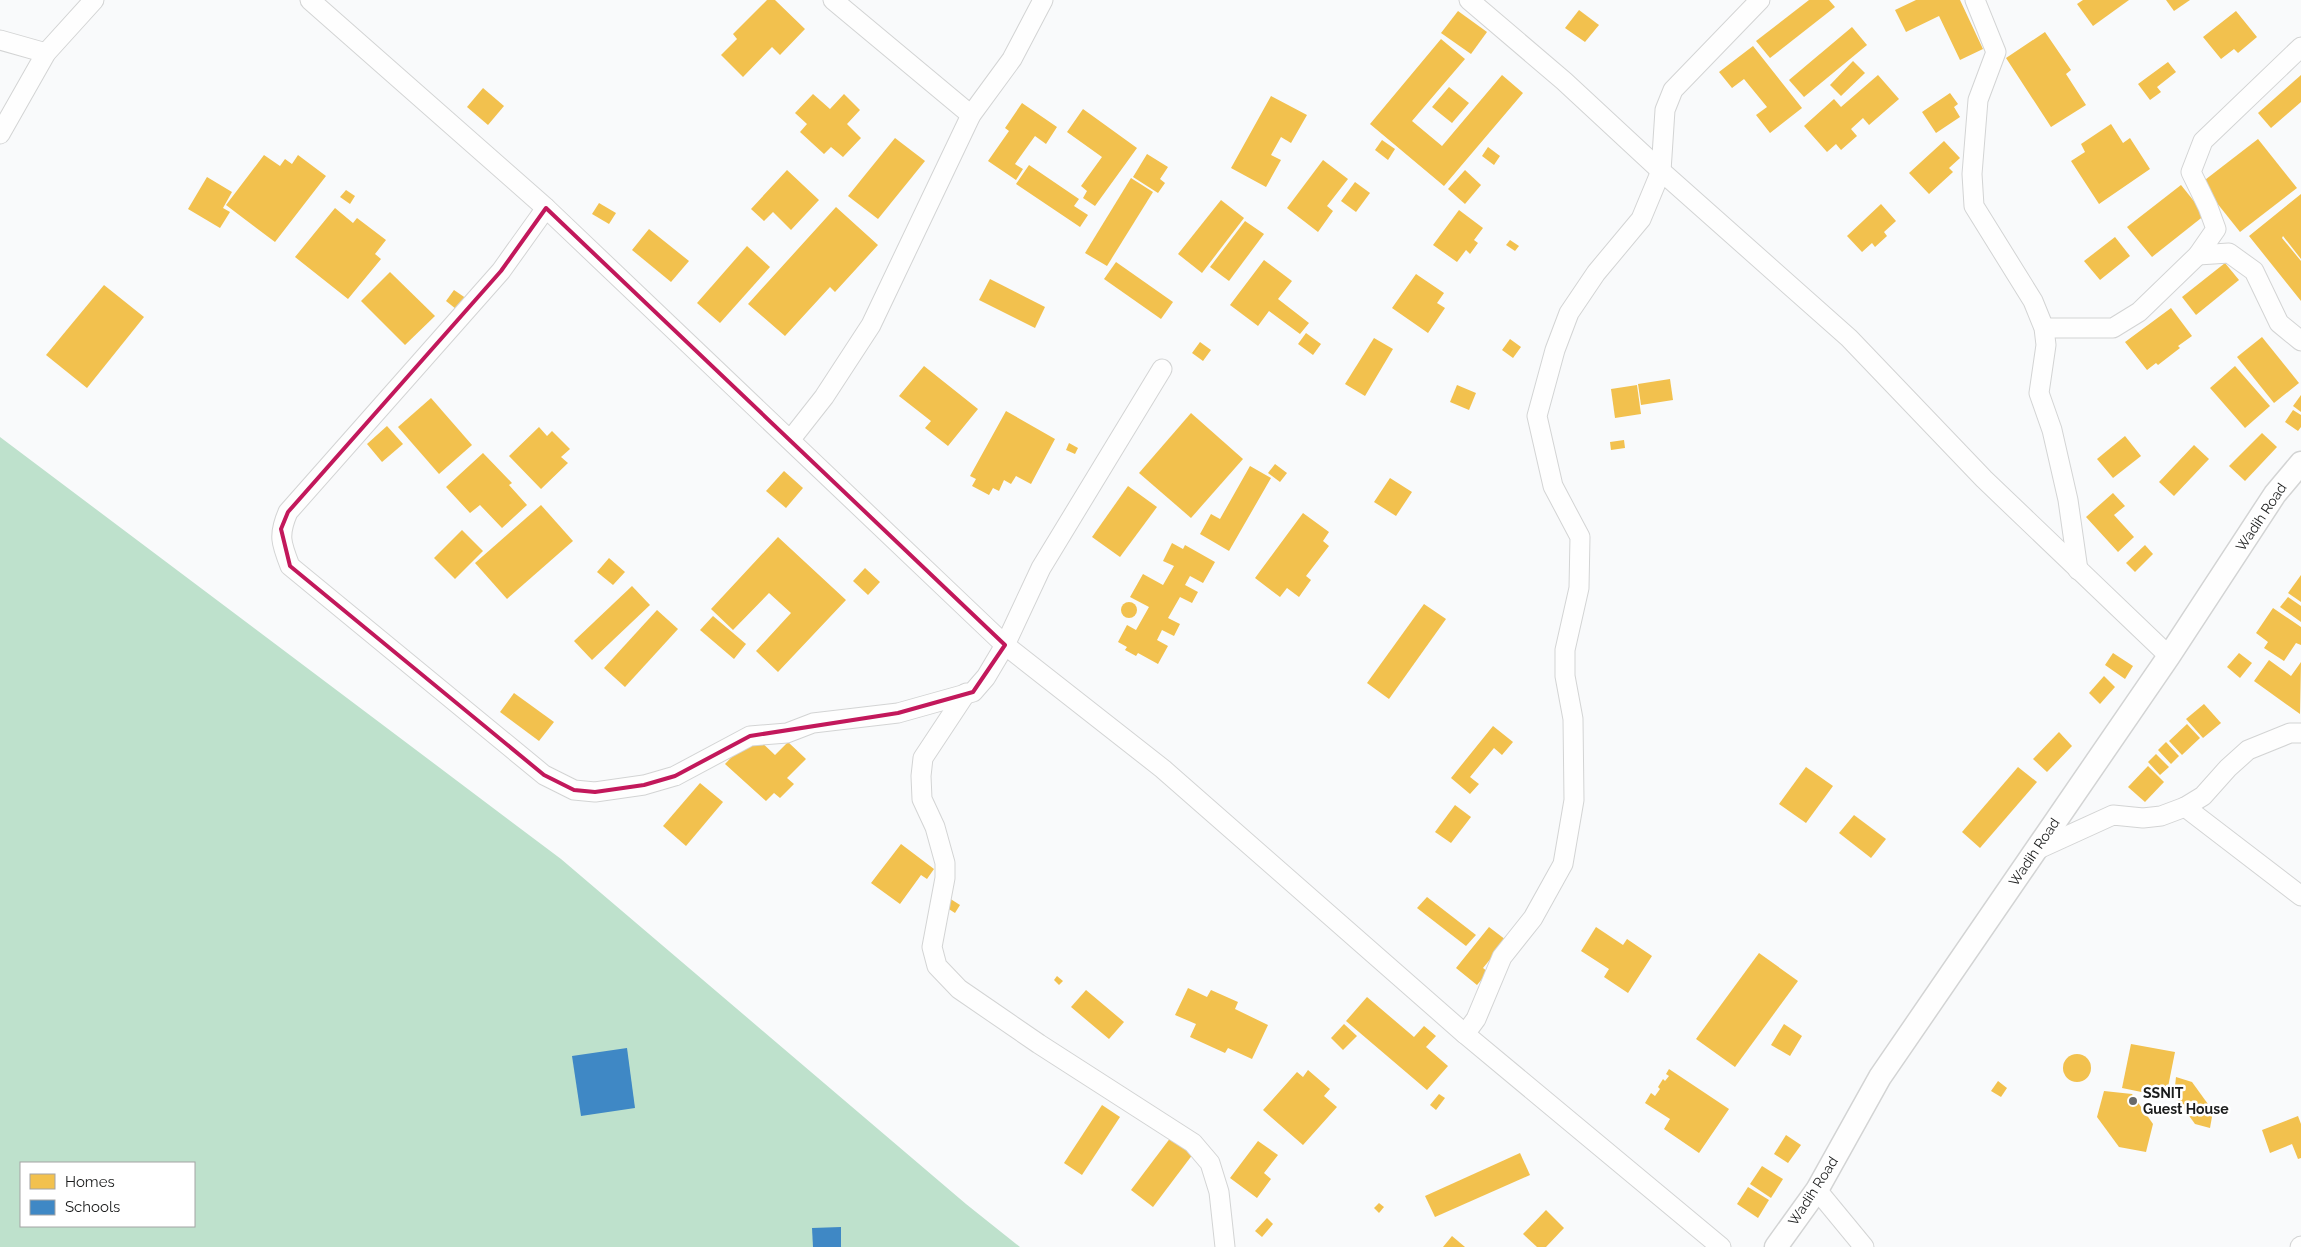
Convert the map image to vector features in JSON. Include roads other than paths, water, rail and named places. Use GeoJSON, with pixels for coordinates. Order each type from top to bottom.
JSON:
{"type":"FeatureCollection","features":[{"type":"Feature","properties":{"kind":"street"},"geometry":{"type":"LineString","coordinates":[[0,134],[46,54],[94,0]]}},
{"type":"Feature","properties":{"kind":"street"},"geometry":{"type":"LineString","coordinates":[[310,0],[546,208],[791,439],[1005,645],[1163,769],[1465,1034],[1720,1247]]}},
{"type":"Feature","properties":{"kind":"street"},"geometry":{"type":"LineString","coordinates":[[833,0],[972,115]]}},
{"type":"Feature","properties":{"kind":"street"},"geometry":{"type":"LineString","coordinates":[[791,439],[824,397],[871,325],[972,115],[1012,59],[1043,0]]}},
{"type":"Feature","properties":{"kind":"street"},"geometry":{"type":"LineString","coordinates":[[1469,0],[1564,81],[1661,171],[1849,338],[1984,479],[2169,656]]}},
{"type":"Feature","properties":{"kind":"street"},"geometry":{"type":"LineString","coordinates":[[1465,1034],[1476,1019],[1502,957],[1533,918],[1563,864],[1574,800],[1573,719],[1565,676],[1565,650],[1579,588],[1580,537],[1553,486],[1537,416],[1555,350],[1569,313],[1596,273],[1641,219],[1661,171],[1665,110],[1673,90],[1760,0]]}},
{"type":"Feature","properties":{"kind":"street"},"geometry":{"type":"LineString","coordinates":[[1975,0],[1996,52],[1978,100],[1972,174],[1974,206],[2033,301],[2044,328],[2046,345],[2039,393],[2052,430],[2068,500],[2078,570]]}},
{"type":"Feature","properties":{"kind":"street"},"geometry":{"type":"LineString","coordinates":[[0,40],[46,54]]}},
{"type":"Feature","properties":{"kind":"street"},"geometry":{"type":"LineString","coordinates":[[2044,328],[2113,328],[2140,312],[2198,255],[2216,229],[2208,207],[2191,172],[2203,141],[2301,47]]}},
{"type":"Feature","properties":{"kind":"street"},"geometry":{"type":"LineString","coordinates":[[546,208],[501,271],[288,512],[281,528],[283,547],[290,566],[544,775],[574,790],[595,792],[644,785],[675,776],[750,736],[787,733],[812,723],[898,713],[974,692],[986,677],[1005,645],[1041,568],[1162,369]]}},
{"type":"Feature","properties":{"kind":"street"},"geometry":{"type":"LineString","coordinates":[[2198,255],[2229,253],[2254,271],[2279,323],[2301,341]]}},
{"type":"Feature","properties":{"kind":"street","name":"Wadih Road"},"geometry":{"type":"LineString","coordinates":[[1776,1247],[1817,1190],[1880,1078],[2169,656],[2275,494],[2301,463]]}},
{"type":"Feature","properties":{"kind":"street"},"geometry":{"type":"LineString","coordinates":[[966,693],[923,758],[921,776],[922,799],[935,827],[945,863],[945,878],[932,947],[937,966],[967,995],[1039,1044],[1193,1143],[1210,1163],[1219,1192],[1225,1247]]}},
{"type":"Feature","properties":{"kind":"street"},"geometry":{"type":"LineString","coordinates":[[2034,851],[2113,815],[2152,817],[2161,816],[2186,807],[2204,796],[2228,768],[2248,750],[2290,733],[2301,733]]}},
{"type":"Feature","properties":{"kind":"street"},"geometry":{"type":"LineString","coordinates":[[2186,807],[2301,896]]}},
{"type":"Feature","properties":{"kind":"street"},"geometry":{"type":"LineString","coordinates":[[1817,1190],[1864,1247]]}},
{"type":"Feature","properties":{"kind":"place","name":"SSNIT Guest House"},"geometry":{"type":"Point","coordinates":[2133,1101]}}]}
